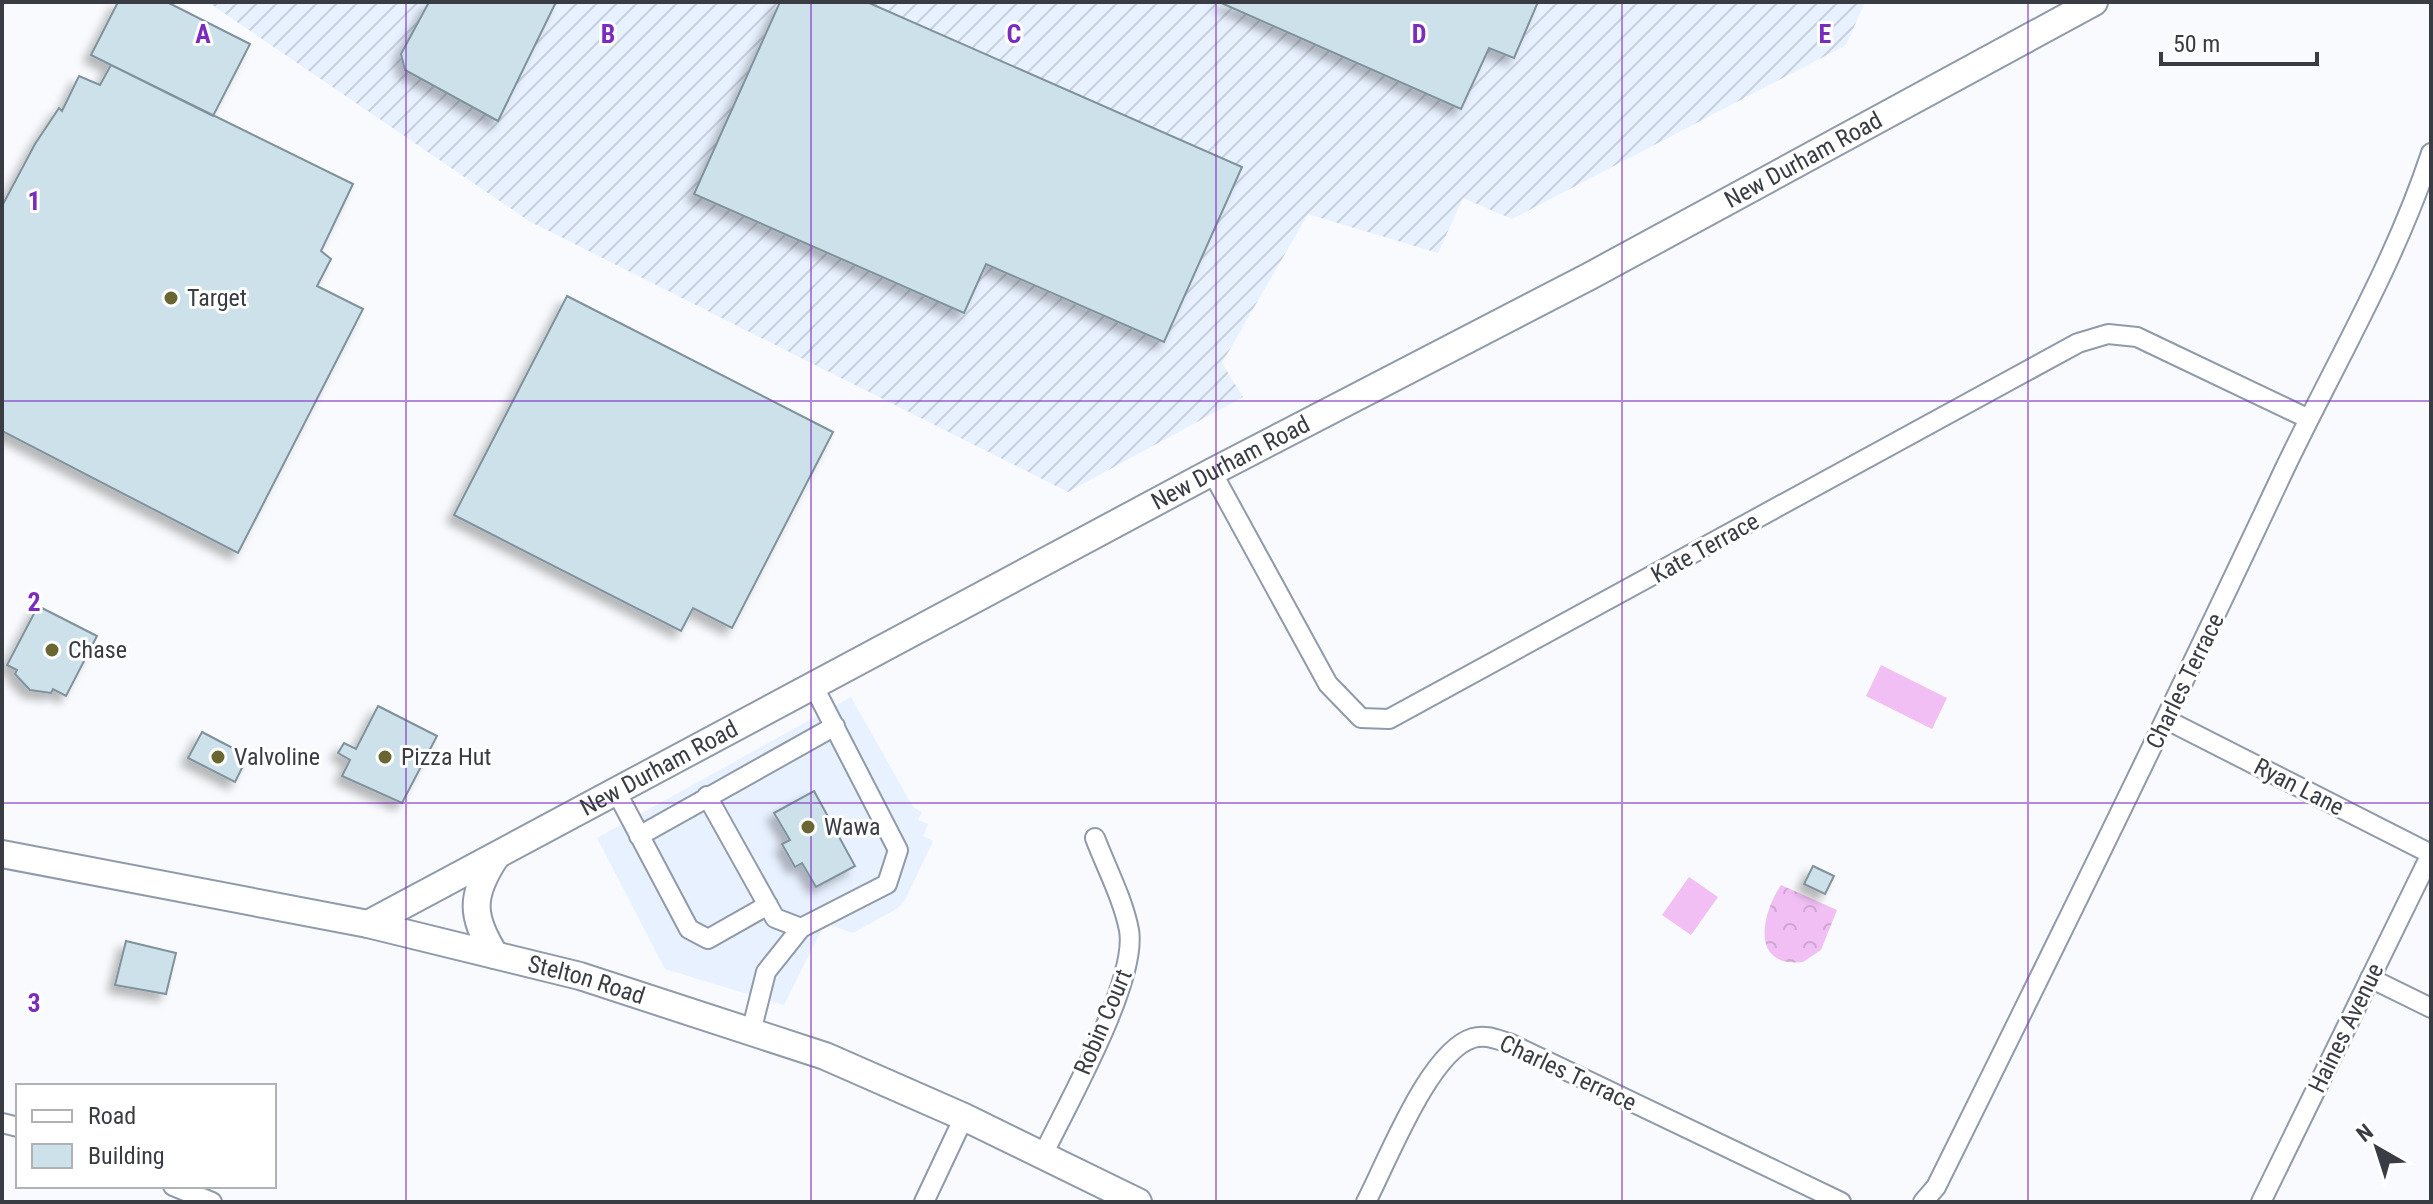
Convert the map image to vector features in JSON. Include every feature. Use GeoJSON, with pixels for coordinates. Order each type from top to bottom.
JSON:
{"type":"FeatureCollection","features":[{"type":"Feature","properties":{"kind":"main road","name":"New Durham Road"},"geometry":{"type":"LineString","coordinates":[[368,924],[1212,472],[1590,276],[2094,2]]}},
{"type":"Feature","properties":{"kind":"main road","name":"Stelton Road"},"geometry":{"type":"LineString","coordinates":[[2,854],[368,924],[580,976],[825,1056],[964,1117],[1138,1202]]}},
{"type":"Feature","properties":{"kind":"main road"},"geometry":{"type":"LineString","coordinates":[[495,858],[481,880],[476,918],[495,955]]}},
{"type":"Feature","properties":{"kind":"street","name":"Charles Terrace"},"geometry":{"type":"LineString","coordinates":[[1923,1202],[1936,1187],[2167,720],[2309,419],[2412,211],[2431,153]]}},
{"type":"Feature","properties":{"kind":"street","name":"Kate Terrace"},"geometry":{"type":"LineString","coordinates":[[1212,472],[1328,684],[1361,718],[1389,719],[2078,343],[2108,334],[2137,337],[2309,419]]}},
{"type":"Feature","properties":{"kind":"street"},"geometry":{"type":"LineString","coordinates":[[751,1032],[766,972],[801,928],[887,884],[898,850],[814,687]]}},
{"type":"Feature","properties":{"kind":"street","name":"Ryan Lane"},"geometry":{"type":"LineString","coordinates":[[2167,720],[2431,854]]}},
{"type":"Feature","properties":{"kind":"street"},"geometry":{"type":"LineString","coordinates":[[639,836],[835,726]]}},
{"type":"Feature","properties":{"kind":"street"},"geometry":{"type":"LineString","coordinates":[[617,793],[689,929],[708,939],[768,905]]}},
{"type":"Feature","properties":{"kind":"street"},"geometry":{"type":"LineString","coordinates":[[707,796],[775,918],[801,928]]}},
{"type":"Feature","properties":{"kind":"street","name":"Robin Court"},"geometry":{"type":"LineString","coordinates":[[1042,1157],[1118,997],[1128,965],[1129,929],[1095,838]]}},
{"type":"Feature","properties":{"kind":"street","name":"Haines Avenue"},"geometry":{"type":"LineString","coordinates":[[2261,1202],[2431,854]]}},
{"type":"Feature","properties":{"kind":"street"},"geometry":{"type":"LineString","coordinates":[[2370,978],[2431,1008]]}},
{"type":"Feature","properties":{"kind":"street","name":"Charles Terrace"},"geometry":{"type":"LineString","coordinates":[[1366,1202],[1431,1077],[1452,1051],[1472,1038],[1485,1036],[1509,1043],[1841,1202]]}},
{"type":"Feature","properties":{"kind":"street"},"geometry":{"type":"LineString","coordinates":[[924,1202],[964,1117]]}},
{"type":"Feature","properties":{"kind":"street"},"geometry":{"type":"LineString","coordinates":[[178,1188],[212,1202]]}},
{"type":"Feature","properties":{"kind":"shaded area"},"geometry":{"type":"Polygon","coordinates":[[[208,2],[1865,2],[1846,45],[1512,219],[1463,198],[1438,253],[1308,214],[1222,363],[1243,397],[1068,492],[529,221],[208,2]]]}},
{"type":"Feature","properties":{"kind":"shaded area"},"geometry":{"type":"Polygon","coordinates":[[[851,697],[913,807],[922,812],[918,820],[928,824],[923,836],[933,841],[905,900],[898,908],[853,933],[825,923],[784,1005],[665,969],[597,838],[851,697]]]}},
{"type":"Feature","properties":{"kind":"green space"},"geometry":{"type":"Polygon","coordinates":[[[1881,665],[1947,698],[1932,729],[1866,696],[1881,665]]]}},
{"type":"Feature","properties":{"kind":"green space"},"geometry":{"type":"Polygon","coordinates":[[[1689,877],[1718,897],[1691,935],[1662,915],[1689,877]]]}},
{"type":"Feature","properties":{"kind":"green space"},"geometry":{"type":"Polygon","coordinates":[[[1781,885],[1837,910],[1821,950],[1803,962],[1786,962],[1767,948],[1765,923],[1781,885]]]}},
{"type":"Feature","properties":{"kind":"building"},"geometry":{"type":"Polygon","coordinates":[[[118,2],[167,2],[250,44],[213,116],[91,55],[118,2]]]}},
{"type":"Feature","properties":{"kind":"building"},"geometry":{"type":"Polygon","coordinates":[[[429,2],[556,2],[498,121],[405,70],[401,54],[429,2]]]}},
{"type":"Feature","properties":{"kind":"building"},"geometry":{"type":"Polygon","coordinates":[[[780,2],[867,2],[1242,167],[1164,342],[986,264],[964,313],[694,194],[780,2]]]}},
{"type":"Feature","properties":{"kind":"building"},"geometry":{"type":"Polygon","coordinates":[[[1219,2],[1538,2],[1514,58],[1489,48],[1461,109],[1219,2]]]}},
{"type":"Feature","properties":{"kind":"building","name":"Target"},"geometry":{"type":"Polygon","coordinates":[[[111,65],[353,184],[321,251],[331,259],[317,286],[363,309],[238,553],[2,431],[2,206],[35,144],[59,108],[62,111],[79,76],[100,85],[111,65]]]}},
{"type":"Feature","properties":{"kind":"building"},"geometry":{"type":"Polygon","coordinates":[[[567,296],[833,432],[732,628],[693,608],[681,631],[454,515],[567,296]]]}},
{"type":"Feature","properties":{"kind":"building","name":"Chase"},"geometry":{"type":"Polygon","coordinates":[[[38,606],[97,636],[66,696],[53,689],[51,693],[30,690],[15,674],[17,670],[7,665],[38,606]]]}},
{"type":"Feature","properties":{"kind":"building","name":"Pizza Hut"},"geometry":{"type":"Polygon","coordinates":[[[378,706],[437,736],[402,803],[342,776],[350,760],[338,753],[344,743],[356,749],[378,706]]]}},
{"type":"Feature","properties":{"kind":"building","name":"Valvoline"},"geometry":{"type":"Polygon","coordinates":[[[202,732],[248,756],[235,782],[188,758],[202,732]]]}},
{"type":"Feature","properties":{"kind":"building","name":"Wawa"},"geometry":{"type":"Polygon","coordinates":[[[814,791],[855,866],[816,887],[802,863],[795,867],[782,844],[790,840],[774,813],[814,791]]]}},
{"type":"Feature","properties":{"kind":"building"},"geometry":{"type":"Polygon","coordinates":[[[1813,866],[1834,876],[1825,894],[1804,884],[1813,866]]]}},
{"type":"Feature","properties":{"kind":"building"},"geometry":{"type":"Polygon","coordinates":[[[126,941],[176,953],[166,994],[115,985],[126,941]]]}},
{"type":"Feature","properties":{"kind":"place","name":"Target"},"geometry":{"type":"Point","coordinates":[171,298]}},
{"type":"Feature","properties":{"kind":"place","name":"Chase"},"geometry":{"type":"Point","coordinates":[52,650]}},
{"type":"Feature","properties":{"kind":"place","name":"Valvoline"},"geometry":{"type":"Point","coordinates":[218,757]}},
{"type":"Feature","properties":{"kind":"place","name":"Pizza Hut"},"geometry":{"type":"Point","coordinates":[385,757]}},
{"type":"Feature","properties":{"kind":"place","name":"Wawa"},"geometry":{"type":"Point","coordinates":[808,827]}}]}
